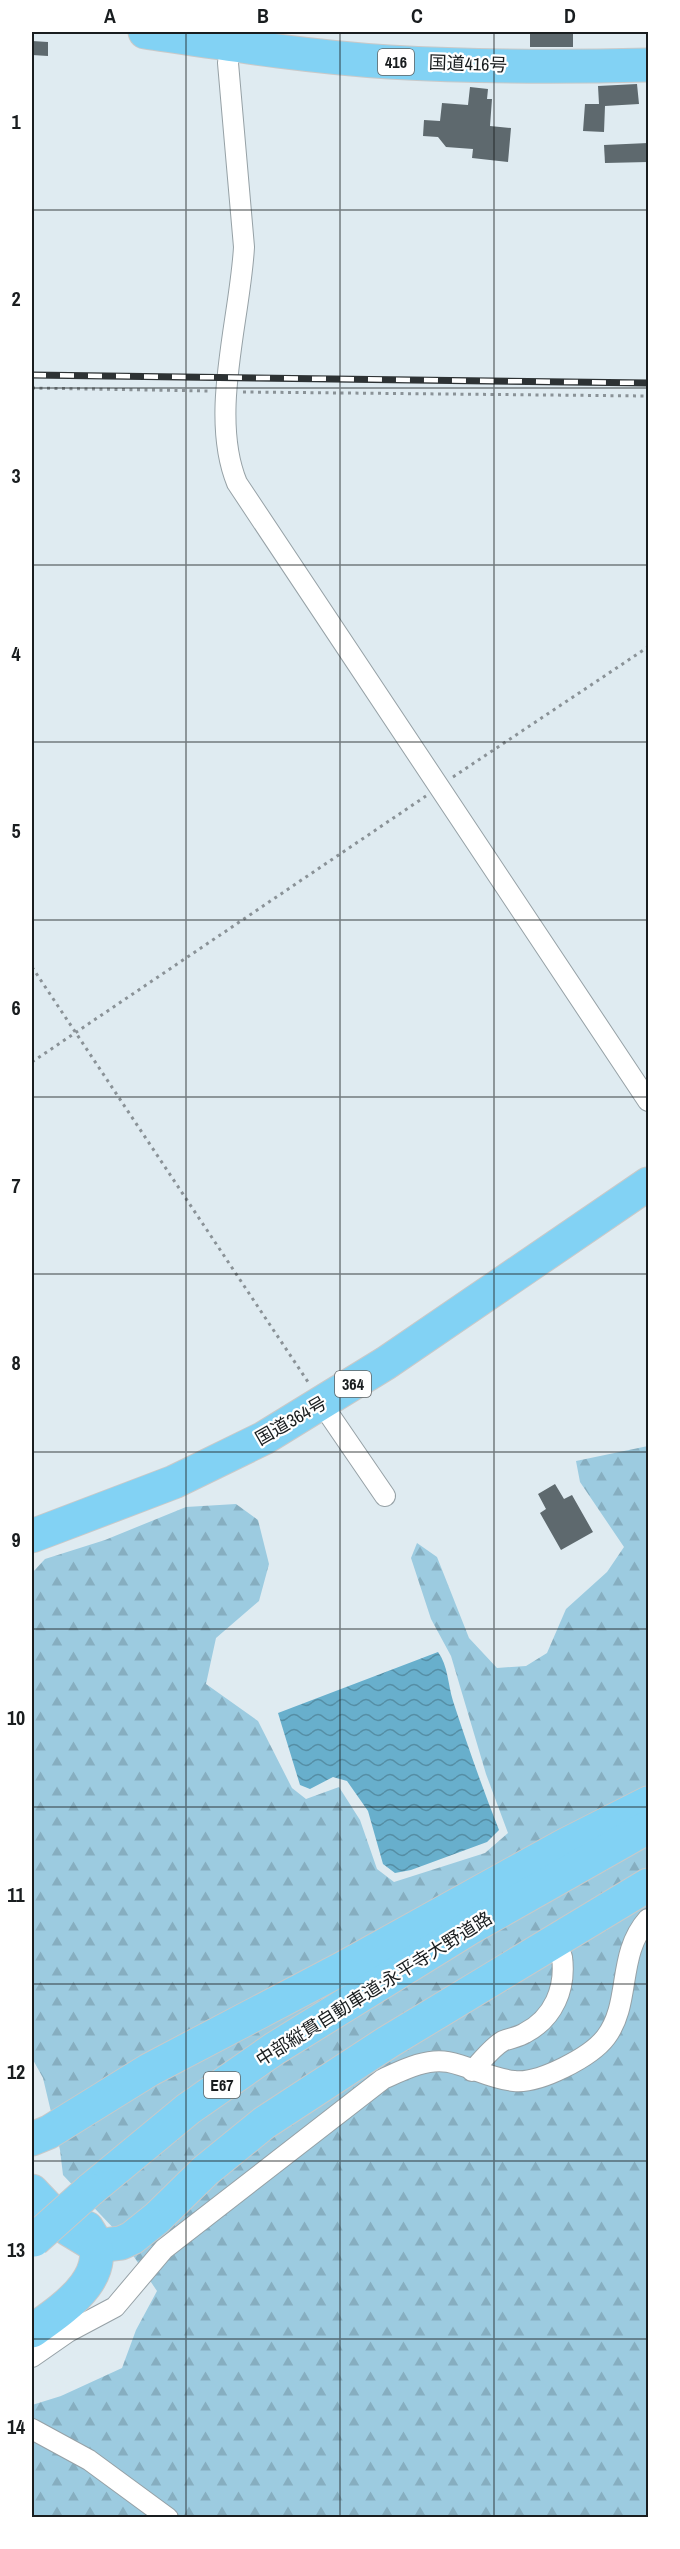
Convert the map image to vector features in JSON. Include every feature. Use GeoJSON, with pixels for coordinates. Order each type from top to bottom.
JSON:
{"type":"FeatureCollection","features":[{"type":"Feature","properties":{"kind":"highway","name":"国道416号"},"geometry":{"type":"LineString","coordinates":[[146,32],[230,45],[388,62],[558,67],[648,65]]}},
{"type":"Feature","properties":{"kind":"highway","name":"国道364号"},"geometry":{"type":"LineString","coordinates":[[32,1536],[174,1482],[264,1438],[386,1363],[648,1184]]}},
{"type":"Feature","properties":{"kind":"highway"},"geometry":{"type":"LineString","coordinates":[[32,2139],[49,2132],[149,2070],[343,1968],[570,1856],[648,1803]]}},
{"type":"Feature","properties":{"kind":"highway","name":"中部縦貫自動車道;永平寺大野道路"},"geometry":{"type":"LineString","coordinates":[[33,2241],[90,2190],[188,2109],[274,2049],[363,1994],[570,1856],[648,1827]]}},
{"type":"Feature","properties":{"kind":"highway"},"geometry":{"type":"LineString","coordinates":[[32,2191],[68,2229],[96,2247],[121,2243],[132,2238],[157,2218],[234,2146],[307,2094],[388,2042],[648,1885]]}},
{"type":"Feature","properties":{"kind":"highway"},"geometry":{"type":"LineString","coordinates":[[32,2171],[85,2226],[96,2247],[95,2264],[88,2282],[69,2303],[32,2331]]}},
{"type":"Feature","properties":{"kind":"street"},"geometry":{"type":"LineString","coordinates":[[230,45],[228,63],[244,247],[243,271],[226,392],[227,452],[237,483],[648,1101]]}},
{"type":"Feature","properties":{"kind":"street"},"geometry":{"type":"LineString","coordinates":[[322,1404],[385,1496]]}},
{"type":"Feature","properties":{"kind":"street"},"geometry":{"type":"LineString","coordinates":[[32,2357],[68,2332],[115,2307],[164,2249],[383,2079],[413,2065],[448,2062],[472,2071],[516,2082],[546,2075],[578,2062],[605,2038],[617,2016],[625,1966],[637,1932],[648,1919]]}},
{"type":"Feature","properties":{"kind":"street"},"geometry":{"type":"LineString","coordinates":[[472,2071],[502,2042],[524,2034],[542,2023],[558,1999],[564,1974],[562,1957]]}},
{"type":"Feature","properties":{"kind":"street"},"geometry":{"type":"LineString","coordinates":[[32,2429],[89,2460],[168,2517]]}},
{"type":"Feature","properties":{"kind":"path"},"geometry":{"type":"LineString","coordinates":[[32,388],[648,396]]}},
{"type":"Feature","properties":{"kind":"path"},"geometry":{"type":"LineString","coordinates":[[32,1062],[648,647]]}},
{"type":"Feature","properties":{"kind":"path"},"geometry":{"type":"LineString","coordinates":[[32,967],[322,1404]]}},
{"type":"Feature","properties":{"kind":"green space"},"geometry":{"type":"Polygon","coordinates":[[[648,1446],[648,2517],[32,2517],[32,2405],[61,2396],[122,2368],[136,2330],[157,2291],[118,2233],[63,2175],[60,2150],[43,2078],[32,2058],[32,1573],[45,1559],[105,1540],[186,1507],[236,1504],[258,1520],[269,1564],[259,1601],[216,1638],[206,1684],[258,1721],[292,1788],[306,1799],[339,1787],[360,1820],[377,1869],[394,1882],[485,1853],[508,1833],[486,1774],[451,1656],[431,1619],[411,1558],[417,1543],[437,1557],[469,1638],[497,1668],[526,1666],[547,1653],[566,1609],[607,1572],[624,1547],[580,1482],[576,1461],[648,1446]]]}},
{"type":"Feature","properties":{"kind":"water"},"geometry":{"type":"Polygon","coordinates":[[[438,1652],[446,1669],[453,1701],[469,1749],[499,1830],[487,1842],[411,1870],[395,1873],[383,1864],[368,1811],[347,1781],[333,1777],[310,1789],[300,1785],[278,1713],[438,1652]]]}},
{"type":"Feature","properties":{"kind":"building"},"geometry":{"type":"Polygon","coordinates":[[[530,32],[573,32],[573,47],[530,47],[530,32]]]}},
{"type":"Feature","properties":{"kind":"building"},"geometry":{"type":"Polygon","coordinates":[[[32,41],[48,42],[48,56],[32,55],[32,41]]]}},
{"type":"Feature","properties":{"kind":"building"},"geometry":{"type":"Polygon","coordinates":[[[637,84],[639,104],[605,106],[604,132],[583,131],[585,104],[599,104],[598,86],[637,84]]]}},
{"type":"Feature","properties":{"kind":"building"},"geometry":{"type":"Polygon","coordinates":[[[470,87],[488,89],[487,99],[492,99],[490,126],[511,128],[508,162],[472,158],[473,149],[446,147],[438,137],[423,136],[424,120],[440,121],[442,103],[468,105],[470,87]]]}},
{"type":"Feature","properties":{"kind":"building"},"geometry":{"type":"Polygon","coordinates":[[[648,143],[648,162],[605,163],[604,145],[648,143]]]}},
{"type":"Feature","properties":{"kind":"building"},"geometry":{"type":"Polygon","coordinates":[[[555,1484],[564,1499],[572,1495],[593,1532],[561,1550],[540,1513],[546,1509],[538,1494],[555,1484]]]}},
{"type":"Feature","properties":{"kind":"railway"},"geometry":{"type":"LineString","coordinates":[[32,375],[648,383]]}}]}
